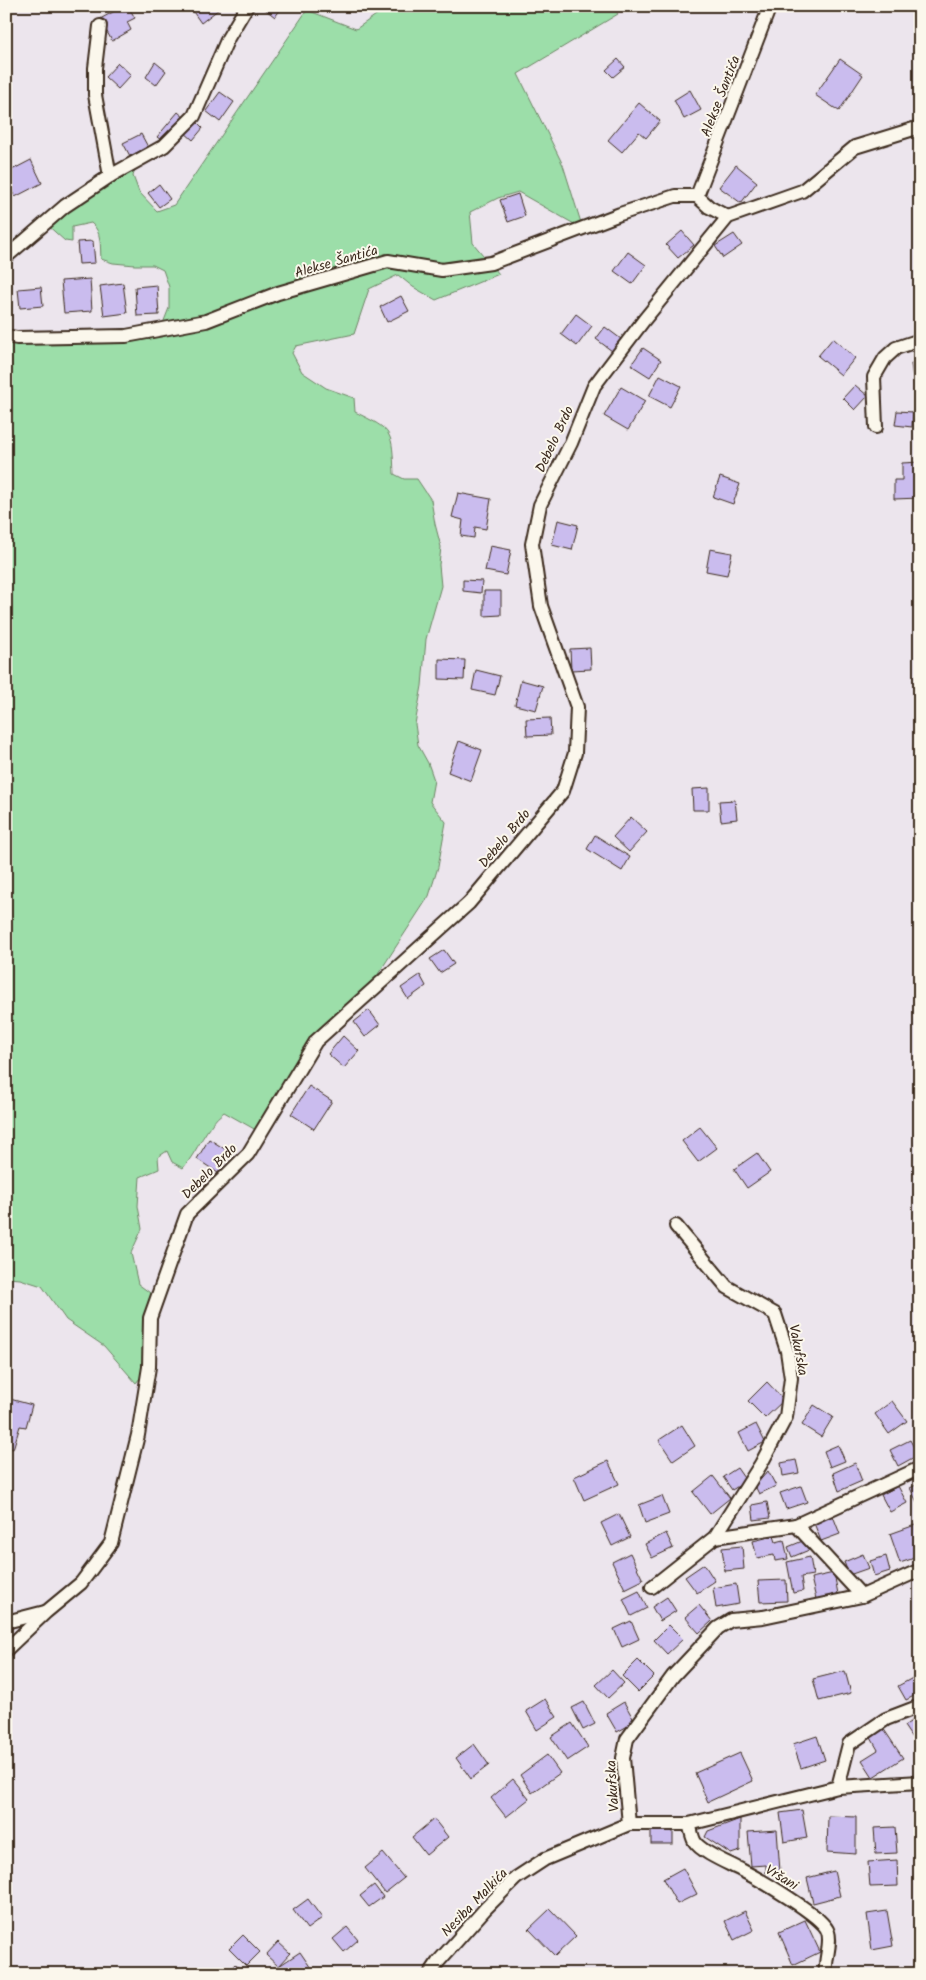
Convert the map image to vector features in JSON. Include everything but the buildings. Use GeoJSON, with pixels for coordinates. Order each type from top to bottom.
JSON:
{"type":"FeatureCollection","features":[{"type":"Feature","properties":{"kind":"street"},"geometry":{"type":"LineString","coordinates":[[6,257],[65,206],[110,176],[164,146],[194,116],[228,38],[247,6]]}},
{"type":"Feature","properties":{"kind":"street","name":"Alekse Šantića"},"geometry":{"type":"LineString","coordinates":[[6,336],[18,338],[126,336],[206,321],[278,293],[388,261],[442,270],[491,264],[629,211],[675,196],[698,196],[770,6]]}},
{"type":"Feature","properties":{"kind":"street"},"geometry":{"type":"LineString","coordinates":[[100,26],[94,88],[110,176]]}},
{"type":"Feature","properties":{"kind":"street"},"geometry":{"type":"LineString","coordinates":[[698,196],[709,207],[728,217],[802,191],[855,147],[920,127]]}},
{"type":"Feature","properties":{"kind":"street","name":"Debelo Brdo"},"geometry":{"type":"LineString","coordinates":[[6,1650],[46,1612],[82,1583],[111,1543],[138,1435],[149,1367],[150,1318],[186,1214],[248,1154],[316,1041],[469,902],[563,791],[575,753],[577,707],[542,606],[532,544],[540,504],[571,443],[594,386],[644,320],[728,217]]}},
{"type":"Feature","properties":{"kind":"street"},"geometry":{"type":"LineString","coordinates":[[876,426],[874,376],[885,358],[896,348],[920,340]]}},
{"type":"Feature","properties":{"kind":"street","name":"Vakufska"},"geometry":{"type":"LineString","coordinates":[[652,1587],[715,1537],[761,1464],[786,1417],[791,1378],[787,1351],[775,1314],[727,1287],[676,1226]]}},
{"type":"Feature","properties":{"kind":"street"},"geometry":{"type":"LineString","coordinates":[[715,1537],[796,1525],[920,1468]]}},
{"type":"Feature","properties":{"kind":"street"},"geometry":{"type":"LineString","coordinates":[[796,1525],[862,1596]]}},
{"type":"Feature","properties":{"kind":"street","name":"Vakufska"},"geometry":{"type":"LineString","coordinates":[[629,1824],[624,1758],[627,1739],[674,1676],[718,1628],[731,1620],[763,1618],[862,1596],[920,1570]]}},
{"type":"Feature","properties":{"kind":"street","name":"Debelo Brdo"},"geometry":{"type":"LineString","coordinates":[[6,1622],[46,1612]]}},
{"type":"Feature","properties":{"kind":"street"},"geometry":{"type":"LineString","coordinates":[[838,1787],[848,1744],[886,1719],[920,1706]]}},
{"type":"Feature","properties":{"kind":"street"},"geometry":{"type":"LineString","coordinates":[[629,1824],[689,1824],[838,1787],[920,1782]]}},
{"type":"Feature","properties":{"kind":"street","name":"Nesiba Malkića"},"geometry":{"type":"LineString","coordinates":[[430,1974],[438,1962],[486,1908],[516,1878],[545,1859],[629,1824]]}},
{"type":"Feature","properties":{"kind":"street","name":"Vršani"},"geometry":{"type":"LineString","coordinates":[[689,1824],[695,1843],[720,1860],[742,1870],[799,1905],[825,1925],[829,1933],[825,1965],[826,1974]]}},
{"type":"Feature","properties":{"kind":"green space"},"geometry":{"type":"Polygon","coordinates":[[[389,6],[612,6],[618,14],[518,74],[563,165],[583,229],[518,192],[498,198],[470,212],[473,243],[499,274],[436,300],[413,287],[398,275],[369,289],[354,334],[296,346],[292,353],[302,372],[326,388],[354,398],[355,412],[384,429],[391,440],[393,449],[394,474],[404,479],[417,479],[431,500],[441,547],[439,565],[441,586],[426,639],[422,686],[415,724],[418,745],[428,763],[434,780],[430,802],[446,822],[438,867],[429,896],[369,988],[312,1054],[256,1130],[224,1112],[212,1124],[183,1168],[172,1162],[167,1151],[158,1157],[159,1169],[140,1177],[138,1206],[142,1229],[131,1253],[138,1284],[157,1298],[149,1367],[136,1383],[104,1346],[66,1320],[42,1286],[20,1279],[6,1278],[6,336],[126,336],[162,326],[169,308],[169,287],[163,270],[153,265],[113,263],[101,259],[99,234],[91,223],[72,227],[72,242],[65,241],[45,223],[138,160],[133,176],[139,192],[157,211],[174,205],[307,10],[356,29],[389,6]]]}}]}
